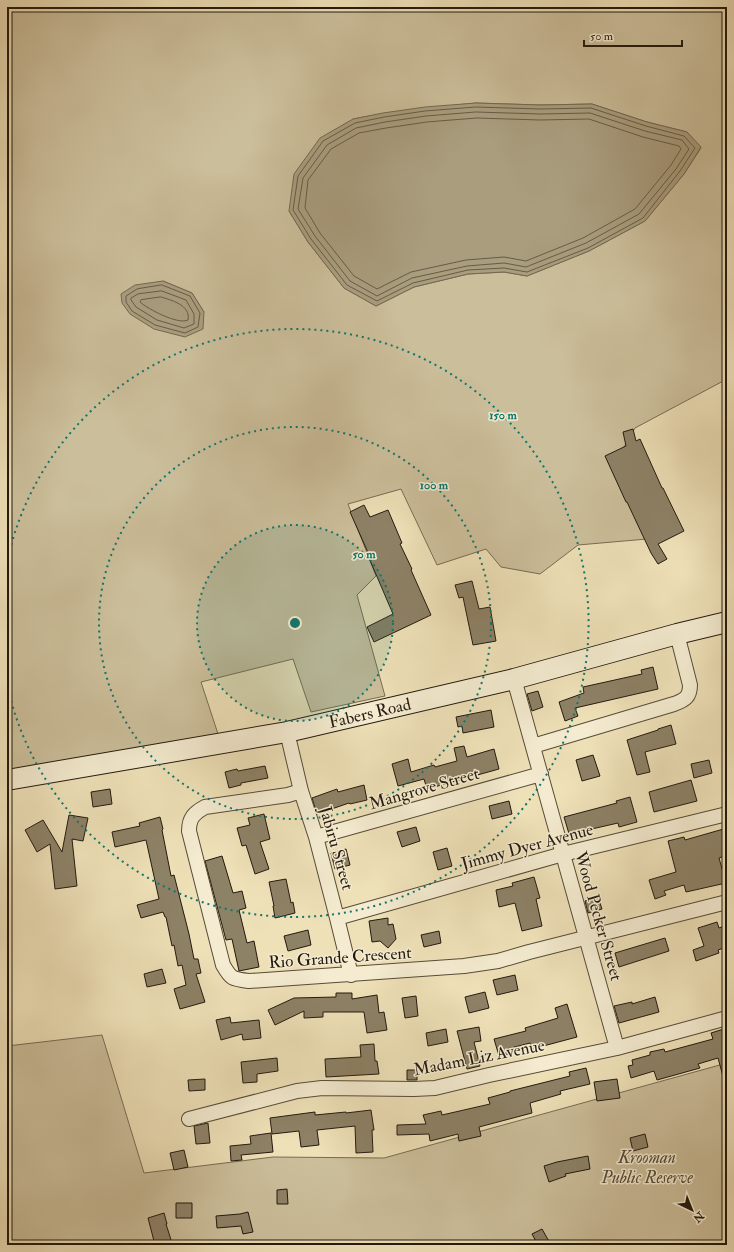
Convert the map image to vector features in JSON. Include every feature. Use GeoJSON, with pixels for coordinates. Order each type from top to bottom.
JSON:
{"type":"FeatureCollection","features":[{"type":"Feature","properties":{"kind":"main road","name":"Fabers Road"},"geometry":{"type":"LineString","coordinates":[[7,780],[287,732],[514,679],[677,634],[727,622]]}},
{"type":"Feature","properties":{"kind":"street"},"geometry":{"type":"LineString","coordinates":[[533,746],[674,704],[686,698],[690,693],[690,685],[677,634]]}},
{"type":"Feature","properties":{"kind":"street","name":"Wood Pecker Street"},"geometry":{"type":"LineString","coordinates":[[514,679],[617,1048]]}},
{"type":"Feature","properties":{"kind":"street","name":"Jabiru Street"},"geometry":{"type":"LineString","coordinates":[[287,732],[301,791],[316,837],[351,975]]}},
{"type":"Feature","properties":{"kind":"street","name":"Mangrove Street"},"geometry":{"type":"LineString","coordinates":[[316,837],[541,774]]}},
{"type":"Feature","properties":{"kind":"street","name":"Rio Grande Crescent"},"geometry":{"type":"LineString","coordinates":[[301,791],[288,795],[205,807],[197,811],[191,817],[189,831],[223,965],[231,977],[238,980],[249,981],[423,970],[498,961],[727,902]]}},
{"type":"Feature","properties":{"kind":"street","name":"Jimmy Dyer Avenue"},"geometry":{"type":"LineString","coordinates":[[337,918],[563,854],[727,814]]}},
{"type":"Feature","properties":{"kind":"street","name":"Madam Liz Avenue"},"geometry":{"type":"LineString","coordinates":[[189,1118],[297,1091],[322,1088],[435,1088],[617,1048],[727,1018]]}},
{"type":"Feature","properties":{"kind":"green space"},"geometry":{"type":"Polygon","coordinates":[[[7,7],[727,7],[727,379],[635,428],[617,459],[647,539],[578,545],[540,574],[501,567],[486,549],[437,565],[401,489],[348,504],[376,576],[357,595],[385,696],[311,712],[293,659],[201,682],[219,737],[7,774],[7,7]],[[476,103],[399,111],[353,119],[289,211],[308,242],[344,288],[376,306],[414,287],[468,274],[504,272],[527,276],[589,251],[645,221],[684,174],[701,148],[687,132],[647,122],[592,104],[540,105],[476,103]],[[163,281],[204,312],[192,293],[163,281]]]}},
{"type":"Feature","properties":{"kind":"green space","name":"Krooman Public Reserve"},"geometry":{"type":"Polygon","coordinates":[[[102,1035],[144,1173],[273,1157],[384,1158],[727,1063],[727,1245],[7,1245],[7,1046],[102,1035]]]}},
{"type":"Feature","properties":{"kind":"water"},"geometry":{"type":"Polygon","coordinates":[[[476,103],[540,105],[592,104],[647,122],[687,132],[701,147],[684,174],[645,221],[589,251],[527,276],[504,272],[468,274],[414,287],[376,306],[344,288],[308,242],[289,211],[294,174],[320,138],[353,119],[425,107],[476,103]]]}},
{"type":"Feature","properties":{"kind":"water"},"geometry":{"type":"Polygon","coordinates":[[[163,281],[192,293],[204,312],[203,329],[185,337],[154,329],[130,314],[122,303],[121,294],[135,285],[163,281]]]}},
{"type":"Feature","properties":{"kind":"building"},"geometry":{"type":"Polygon","coordinates":[[[633,429],[636,441],[640,439],[662,488],[684,531],[658,544],[667,559],[658,564],[651,553],[605,456],[626,446],[623,432],[633,429]]]}},
{"type":"Feature","properties":{"kind":"building"},"geometry":{"type":"Polygon","coordinates":[[[364,505],[370,517],[388,510],[402,543],[400,544],[431,615],[374,642],[367,627],[393,614],[350,512],[364,505]]]}},
{"type":"Feature","properties":{"kind":"building"},"geometry":{"type":"Polygon","coordinates":[[[472,581],[479,609],[490,607],[496,641],[473,645],[463,597],[459,598],[455,585],[472,581]]]}},
{"type":"Feature","properties":{"kind":"building"},"geometry":{"type":"Polygon","coordinates":[[[653,667],[658,689],[575,708],[578,716],[565,721],[559,702],[584,693],[583,687],[642,674],[641,670],[653,667]]]}},
{"type":"Feature","properties":{"kind":"building"},"geometry":{"type":"Polygon","coordinates":[[[538,691],[543,707],[532,711],[527,694],[538,691]]]}},
{"type":"Feature","properties":{"kind":"building"},"geometry":{"type":"Polygon","coordinates":[[[491,710],[494,727],[463,733],[462,726],[458,727],[456,717],[491,710]]]}},
{"type":"Feature","properties":{"kind":"building"},"geometry":{"type":"Polygon","coordinates":[[[671,725],[676,744],[645,752],[650,772],[637,775],[627,740],[671,725]]]}},
{"type":"Feature","properties":{"kind":"building"},"geometry":{"type":"Polygon","coordinates":[[[464,746],[467,757],[494,749],[499,769],[427,789],[424,779],[398,786],[392,764],[408,759],[411,772],[434,765],[435,767],[457,761],[454,748],[464,746]]]}},
{"type":"Feature","properties":{"kind":"building"},"geometry":{"type":"Polygon","coordinates":[[[593,755],[600,776],[582,781],[576,760],[593,755]]]}},
{"type":"Feature","properties":{"kind":"building"},"geometry":{"type":"Polygon","coordinates":[[[709,760],[712,773],[694,778],[691,764],[709,760]]]}},
{"type":"Feature","properties":{"kind":"building"},"geometry":{"type":"Polygon","coordinates":[[[265,766],[268,778],[241,783],[241,785],[229,788],[225,772],[265,766]]]}},
{"type":"Feature","properties":{"kind":"building"},"geometry":{"type":"Polygon","coordinates":[[[691,780],[697,801],[654,812],[649,792],[691,780]]]}},
{"type":"Feature","properties":{"kind":"building"},"geometry":{"type":"Polygon","coordinates":[[[364,785],[367,800],[349,803],[317,814],[312,798],[337,789],[338,792],[364,785]]]}},
{"type":"Feature","properties":{"kind":"building"},"geometry":{"type":"Polygon","coordinates":[[[110,789],[112,804],[93,807],[91,792],[110,789]]]}},
{"type":"Feature","properties":{"kind":"building"},"geometry":{"type":"Polygon","coordinates":[[[630,797],[637,822],[619,827],[618,823],[583,831],[584,833],[570,837],[564,817],[617,803],[616,801],[630,797]]]}},
{"type":"Feature","properties":{"kind":"building"},"geometry":{"type":"Polygon","coordinates":[[[509,801],[512,814],[492,819],[489,806],[509,801]]]}},
{"type":"Feature","properties":{"kind":"building"},"geometry":{"type":"Polygon","coordinates":[[[264,814],[270,839],[260,842],[269,869],[255,874],[246,845],[242,846],[237,828],[250,825],[248,818],[264,814]]]}},
{"type":"Feature","properties":{"kind":"building"},"geometry":{"type":"Polygon","coordinates":[[[69,815],[88,818],[83,841],[72,839],[77,886],[55,889],[50,844],[37,852],[25,830],[43,820],[62,852],[69,815]]]}},
{"type":"Feature","properties":{"kind":"building"},"geometry":{"type":"Polygon","coordinates":[[[160,817],[171,876],[174,875],[194,959],[198,959],[201,973],[196,974],[205,1002],[180,1009],[174,989],[186,985],[182,965],[178,966],[174,945],[172,946],[166,917],[163,912],[141,918],[137,905],[159,899],[146,840],[115,847],[112,832],[140,826],[139,823],[160,817]]]}},
{"type":"Feature","properties":{"kind":"building"},"geometry":{"type":"Polygon","coordinates":[[[416,827],[420,841],[402,847],[397,832],[416,827]]]}},
{"type":"Feature","properties":{"kind":"building"},"geometry":{"type":"Polygon","coordinates":[[[727,828],[727,855],[719,858],[726,883],[686,892],[684,885],[664,891],[666,895],[655,899],[649,880],[676,872],[668,841],[684,837],[685,840],[727,828]]]}},
{"type":"Feature","properties":{"kind":"building"},"geometry":{"type":"Polygon","coordinates":[[[447,848],[452,866],[438,870],[433,852],[447,848]]]}},
{"type":"Feature","properties":{"kind":"building"},"geometry":{"type":"Polygon","coordinates":[[[346,849],[350,865],[335,869],[331,853],[346,849]]]}},
{"type":"Feature","properties":{"kind":"building"},"geometry":{"type":"Polygon","coordinates":[[[222,856],[233,893],[242,891],[246,908],[239,910],[247,943],[254,941],[259,967],[239,971],[232,939],[226,940],[205,861],[222,856]]]}},
{"type":"Feature","properties":{"kind":"building"},"geometry":{"type":"Polygon","coordinates":[[[534,877],[540,898],[536,899],[542,926],[522,931],[515,903],[499,907],[496,890],[513,886],[512,883],[534,877]]]}},
{"type":"Feature","properties":{"kind":"building"},"geometry":{"type":"Polygon","coordinates":[[[286,879],[291,903],[293,902],[295,913],[275,918],[269,882],[286,879]]]}},
{"type":"Feature","properties":{"kind":"building"},"geometry":{"type":"Polygon","coordinates":[[[598,897],[602,909],[588,913],[585,901],[598,897]]]}},
{"type":"Feature","properties":{"kind":"building"},"geometry":{"type":"Polygon","coordinates":[[[388,918],[388,925],[393,924],[396,939],[388,948],[380,941],[372,942],[369,921],[388,918]]]}},
{"type":"Feature","properties":{"kind":"building"},"geometry":{"type":"Polygon","coordinates":[[[717,922],[719,928],[727,925],[727,947],[718,950],[719,953],[696,961],[693,950],[704,946],[698,928],[717,922]]]}},
{"type":"Feature","properties":{"kind":"building"},"geometry":{"type":"Polygon","coordinates":[[[308,930],[311,945],[288,951],[284,936],[308,930]]]}},
{"type":"Feature","properties":{"kind":"building"},"geometry":{"type":"Polygon","coordinates":[[[439,931],[441,943],[424,947],[421,935],[439,931]]]}},
{"type":"Feature","properties":{"kind":"building"},"geometry":{"type":"Polygon","coordinates":[[[665,938],[669,951],[619,967],[615,953],[665,938]]]}},
{"type":"Feature","properties":{"kind":"building"},"geometry":{"type":"Polygon","coordinates":[[[162,969],[166,983],[147,987],[144,974],[162,969]]]}},
{"type":"Feature","properties":{"kind":"building"},"geometry":{"type":"Polygon","coordinates":[[[515,975],[518,990],[497,995],[493,980],[515,975]]]}},
{"type":"Feature","properties":{"kind":"building"},"geometry":{"type":"Polygon","coordinates":[[[485,992],[489,1008],[469,1013],[465,997],[485,992]]]}},
{"type":"Feature","properties":{"kind":"building"},"geometry":{"type":"Polygon","coordinates":[[[336,993],[352,993],[352,999],[377,995],[379,1013],[384,1012],[387,1030],[367,1033],[364,1012],[323,1012],[323,1017],[304,1018],[304,1011],[275,1025],[268,1010],[294,998],[336,997],[336,993]]]}},
{"type":"Feature","properties":{"kind":"building"},"geometry":{"type":"Polygon","coordinates":[[[416,996],[418,1016],[405,1018],[402,998],[416,996]]]}},
{"type":"Feature","properties":{"kind":"building"},"geometry":{"type":"Polygon","coordinates":[[[655,997],[659,1012],[619,1023],[614,1006],[632,1002],[632,1004],[655,997]]]}},
{"type":"Feature","properties":{"kind":"building"},"geometry":{"type":"Polygon","coordinates":[[[567,1004],[577,1037],[532,1049],[530,1043],[507,1049],[509,1054],[499,1056],[494,1039],[526,1031],[525,1028],[558,1018],[555,1008],[567,1004]]]}},
{"type":"Feature","properties":{"kind":"building"},"geometry":{"type":"Polygon","coordinates":[[[230,1017],[231,1023],[259,1020],[261,1038],[243,1040],[242,1034],[221,1040],[216,1020],[230,1017]]]}},
{"type":"Feature","properties":{"kind":"building"},"geometry":{"type":"Polygon","coordinates":[[[479,1027],[481,1041],[474,1042],[480,1066],[467,1069],[457,1031],[479,1027]]]}},
{"type":"Feature","properties":{"kind":"building"},"geometry":{"type":"Polygon","coordinates":[[[727,1028],[727,1079],[724,1080],[718,1058],[698,1064],[700,1068],[657,1080],[654,1071],[631,1078],[628,1066],[633,1065],[632,1060],[650,1055],[650,1052],[664,1049],[665,1052],[713,1039],[711,1033],[727,1028]]]}},
{"type":"Feature","properties":{"kind":"building"},"geometry":{"type":"Polygon","coordinates":[[[446,1029],[448,1042],[428,1046],[426,1033],[446,1029]]]}},
{"type":"Feature","properties":{"kind":"building"},"geometry":{"type":"Polygon","coordinates":[[[374,1044],[375,1061],[377,1061],[379,1074],[326,1077],[325,1059],[361,1057],[360,1045],[374,1044]]]}},
{"type":"Feature","properties":{"kind":"building"},"geometry":{"type":"Polygon","coordinates":[[[277,1058],[278,1071],[257,1074],[257,1082],[243,1083],[241,1062],[277,1058]]]}},
{"type":"Feature","properties":{"kind":"building"},"geometry":{"type":"Polygon","coordinates":[[[586,1068],[590,1084],[560,1091],[561,1094],[530,1103],[532,1113],[479,1127],[481,1136],[459,1141],[458,1134],[430,1141],[429,1134],[397,1135],[397,1125],[426,1124],[423,1115],[441,1111],[442,1115],[490,1104],[488,1098],[570,1076],[569,1072],[586,1068]]]}},
{"type":"Feature","properties":{"kind":"building"},"geometry":{"type":"Polygon","coordinates":[[[407,1070],[417,1070],[417,1080],[407,1080],[407,1070]]]}},
{"type":"Feature","properties":{"kind":"building"},"geometry":{"type":"Polygon","coordinates":[[[205,1079],[205,1090],[189,1091],[188,1080],[205,1079]]]}},
{"type":"Feature","properties":{"kind":"building"},"geometry":{"type":"Polygon","coordinates":[[[617,1079],[620,1098],[597,1101],[594,1082],[617,1079]]]}},
{"type":"Feature","properties":{"kind":"building"},"geometry":{"type":"Polygon","coordinates":[[[371,1110],[374,1130],[372,1130],[373,1152],[356,1153],[355,1126],[317,1130],[319,1145],[301,1147],[299,1131],[272,1134],[270,1118],[315,1112],[315,1115],[371,1110]]]}},
{"type":"Feature","properties":{"kind":"building"},"geometry":{"type":"Polygon","coordinates":[[[208,1123],[210,1143],[196,1144],[194,1126],[208,1123]]]}},
{"type":"Feature","properties":{"kind":"building"},"geometry":{"type":"Polygon","coordinates":[[[271,1133],[273,1152],[241,1155],[242,1160],[231,1161],[230,1146],[251,1144],[250,1136],[271,1133]]]}},
{"type":"Feature","properties":{"kind":"building"},"geometry":{"type":"Polygon","coordinates":[[[645,1134],[648,1147],[633,1151],[630,1138],[645,1134]]]}},
{"type":"Feature","properties":{"kind":"building"},"geometry":{"type":"Polygon","coordinates":[[[184,1150],[188,1167],[174,1170],[170,1153],[184,1150]]]}},
{"type":"Feature","properties":{"kind":"building"},"geometry":{"type":"Polygon","coordinates":[[[588,1156],[590,1169],[565,1174],[566,1176],[549,1182],[544,1166],[588,1156]]]}},
{"type":"Feature","properties":{"kind":"building"},"geometry":{"type":"Polygon","coordinates":[[[287,1189],[288,1204],[277,1204],[277,1190],[287,1189]]]}},
{"type":"Feature","properties":{"kind":"building"},"geometry":{"type":"Polygon","coordinates":[[[176,1203],[192,1203],[192,1218],[176,1218],[176,1203]]]}},
{"type":"Feature","properties":{"kind":"building"},"geometry":{"type":"Polygon","coordinates":[[[248,1212],[253,1232],[243,1234],[241,1226],[217,1228],[216,1216],[248,1212]]]}},
{"type":"Feature","properties":{"kind":"building"},"geometry":{"type":"Polygon","coordinates":[[[164,1213],[172,1243],[166,1245],[155,1245],[148,1218],[164,1213]]]}},
{"type":"Feature","properties":{"kind":"building"},"geometry":{"type":"Polygon","coordinates":[[[542,1229],[551,1245],[538,1245],[532,1234],[542,1229]]]}}]}
